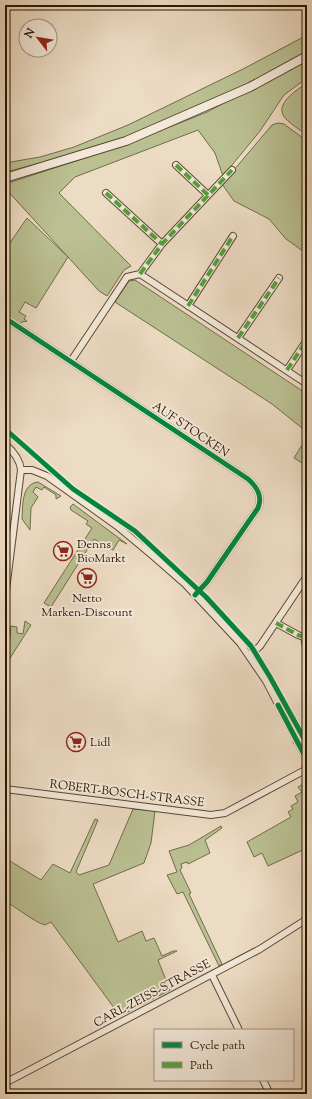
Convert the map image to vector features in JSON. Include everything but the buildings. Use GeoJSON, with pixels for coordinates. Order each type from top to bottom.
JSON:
{"type":"FeatureCollection","features":[{"type":"Feature","properties":{"kind":"street"},"geometry":{"type":"LineString","coordinates":[[5,178],[126,140],[250,87],[307,56]]}},
{"type":"Feature","properties":{"kind":"street"},"geometry":{"type":"LineString","coordinates":[[176,165],[208,195]]}},
{"type":"Feature","properties":{"kind":"street"},"geometry":{"type":"LineString","coordinates":[[71,361],[127,277],[140,274],[162,244],[232,170]]}},
{"type":"Feature","properties":{"kind":"street"},"geometry":{"type":"LineString","coordinates":[[106,193],[162,244]]}},
{"type":"Feature","properties":{"kind":"street"},"geometry":{"type":"LineString","coordinates":[[188,306],[233,236]]}},
{"type":"Feature","properties":{"kind":"street"},"geometry":{"type":"LineString","coordinates":[[140,274],[307,384]]}},
{"type":"Feature","properties":{"kind":"street"},"geometry":{"type":"LineString","coordinates":[[238,338],[279,278]]}},
{"type":"Feature","properties":{"kind":"street","name":"AUF STOCKEN"},"geometry":{"type":"LineString","coordinates":[[5,318],[248,479],[258,491],[260,503],[258,508],[207,582],[196,595]]}},
{"type":"Feature","properties":{"kind":"street"},"geometry":{"type":"LineString","coordinates":[[287,370],[307,340]]}},
{"type":"Feature","properties":{"kind":"street"},"geometry":{"type":"LineString","coordinates":[[5,444],[14,453],[20,464],[21,470],[5,598]]}},
{"type":"Feature","properties":{"kind":"street"},"geometry":{"type":"LineString","coordinates":[[21,470],[32,470],[47,476],[71,492],[133,539],[196,595],[250,656],[266,681],[307,760]]}},
{"type":"Feature","properties":{"kind":"street"},"geometry":{"type":"LineString","coordinates":[[250,656],[260,646],[307,576]]}},
{"type":"Feature","properties":{"kind":"street"},"geometry":{"type":"LineString","coordinates":[[276,623],[306,637],[307,651]]}},
{"type":"Feature","properties":{"kind":"street"},"geometry":{"type":"LineString","coordinates":[[297,742],[307,736]]}},
{"type":"Feature","properties":{"kind":"street","name":"ROBERT-BOSCH-STRASSE"},"geometry":{"type":"LineString","coordinates":[[5,789],[211,815],[225,813],[307,768]]}},
{"type":"Feature","properties":{"kind":"street","name":"CARL-ZEISS-STRASSE"},"geometry":{"type":"LineString","coordinates":[[5,1082],[212,975],[260,949],[307,919]]}},
{"type":"Feature","properties":{"kind":"street"},"geometry":{"type":"LineString","coordinates":[[212,975],[239,1029]]}},
{"type":"Feature","properties":{"kind":"street"},"geometry":{"type":"LineString","coordinates":[[264,1081],[270,1094]]}},
{"type":"Feature","properties":{"kind":"green space"},"geometry":{"type":"Polygon","coordinates":[[[307,35],[307,53],[240,90],[117,143],[6,172],[5,163],[40,157],[74,147],[128,125],[245,68],[307,35]]]}},
{"type":"Feature","properties":{"kind":"green space"},"geometry":{"type":"Polygon","coordinates":[[[307,60],[307,78],[284,95],[260,131],[223,176],[215,153],[198,130],[75,177],[59,193],[131,266],[124,270],[107,296],[99,291],[5,188],[5,184],[125,145],[207,112],[307,60]]]}},
{"type":"Feature","properties":{"kind":"green space"},"geometry":{"type":"Polygon","coordinates":[[[307,83],[307,135],[286,119],[282,114],[282,108],[284,103],[292,94],[307,83]]]}},
{"type":"Feature","properties":{"kind":"green space"},"geometry":{"type":"Polygon","coordinates":[[[278,123],[284,124],[307,141],[307,254],[286,239],[269,219],[234,201],[222,184],[272,125],[278,123]]]}},
{"type":"Feature","properties":{"kind":"green space"},"geometry":{"type":"Polygon","coordinates":[[[27,218],[68,257],[36,308],[25,302],[19,312],[26,316],[24,319],[27,321],[20,324],[5,314],[5,250],[27,218]]]}},
{"type":"Feature","properties":{"kind":"green space"},"geometry":{"type":"Polygon","coordinates":[[[135,280],[307,394],[307,432],[272,404],[115,302],[129,281],[135,280]]]}},
{"type":"Feature","properties":{"kind":"green space"},"geometry":{"type":"Polygon","coordinates":[[[307,437],[307,466],[294,458],[307,437]]]}},
{"type":"Feature","properties":{"kind":"green space"},"geometry":{"type":"Polygon","coordinates":[[[38,482],[61,496],[56,499],[56,495],[44,487],[42,490],[36,487],[33,492],[38,497],[31,508],[30,530],[22,519],[24,496],[28,487],[38,482]]]}},
{"type":"Feature","properties":{"kind":"green space"},"geometry":{"type":"Polygon","coordinates":[[[73,504],[127,544],[119,540],[113,550],[94,539],[51,607],[44,603],[92,528],[86,524],[88,521],[71,510],[70,507],[73,504]]]}},
{"type":"Feature","properties":{"kind":"green space"},"geometry":{"type":"Polygon","coordinates":[[[25,621],[31,625],[7,663],[11,626],[17,627],[17,633],[23,634],[25,621]]]}},
{"type":"Feature","properties":{"kind":"green space"},"geometry":{"type":"Polygon","coordinates":[[[307,782],[307,851],[305,849],[268,866],[262,853],[254,857],[247,842],[291,817],[288,812],[293,809],[291,806],[298,802],[295,796],[302,792],[298,787],[307,782]]]}},
{"type":"Feature","properties":{"kind":"green space"},"geometry":{"type":"Polygon","coordinates":[[[133,809],[155,811],[151,843],[144,863],[93,884],[118,942],[142,931],[146,941],[154,938],[162,956],[173,951],[177,951],[158,960],[170,990],[120,1016],[51,922],[45,925],[30,918],[5,901],[5,858],[41,880],[53,864],[70,873],[95,819],[98,820],[76,872],[79,875],[109,865],[133,809]]]}},
{"type":"Feature","properties":{"kind":"green space"},"geometry":{"type":"Polygon","coordinates":[[[221,826],[222,828],[205,840],[210,853],[188,864],[187,862],[181,864],[182,868],[180,870],[191,893],[189,894],[222,964],[219,966],[183,892],[177,894],[167,875],[177,872],[169,851],[189,845],[221,826]]]}},
{"type":"Feature","properties":{"kind":"marked path"},"geometry":{"type":"LineString","coordinates":[[176,165],[208,195]]}},
{"type":"Feature","properties":{"kind":"marked path"},"geometry":{"type":"LineString","coordinates":[[140,274],[162,244],[232,170]]}},
{"type":"Feature","properties":{"kind":"marked path"},"geometry":{"type":"LineString","coordinates":[[106,193],[162,244]]}},
{"type":"Feature","properties":{"kind":"marked path"},"geometry":{"type":"LineString","coordinates":[[188,306],[233,236]]}},
{"type":"Feature","properties":{"kind":"marked path"},"geometry":{"type":"LineString","coordinates":[[238,338],[279,278]]}},
{"type":"Feature","properties":{"kind":"marked path"},"geometry":{"type":"LineString","coordinates":[[287,370],[307,340]]}},
{"type":"Feature","properties":{"kind":"marked path"},"geometry":{"type":"LineString","coordinates":[[276,623],[298,635],[307,638]]}},
{"type":"Feature","properties":{"kind":"marked path"},"geometry":{"type":"LineString","coordinates":[[304,637],[307,651]]}},
{"type":"Feature","properties":{"kind":"cycle path"},"geometry":{"type":"LineString","coordinates":[[5,318],[248,479],[254,485],[260,500],[258,508],[207,582],[195,595]]}},
{"type":"Feature","properties":{"kind":"cycle path"},"geometry":{"type":"LineString","coordinates":[[5,429],[73,489],[135,531],[206,597],[251,646],[307,744]]}},
{"type":"Feature","properties":{"kind":"cycle path"},"geometry":{"type":"LineString","coordinates":[[278,705],[307,760]]}},
{"type":"Feature","properties":{"kind":"place","name":"Denns BioMarkt"},"geometry":{"type":"Point","coordinates":[63,551]}},
{"type":"Feature","properties":{"kind":"place","name":"Netto Marken-Discount"},"geometry":{"type":"Point","coordinates":[87,578]}},
{"type":"Feature","properties":{"kind":"place","name":"Lidl"},"geometry":{"type":"Point","coordinates":[76,742]}}]}
